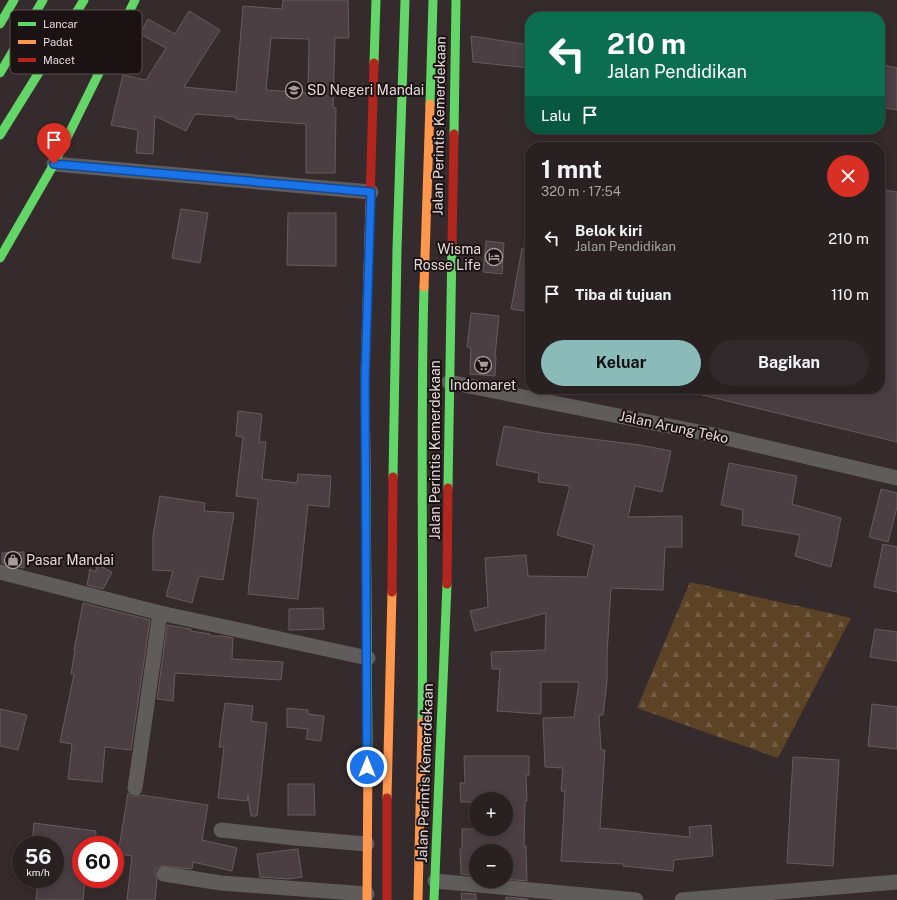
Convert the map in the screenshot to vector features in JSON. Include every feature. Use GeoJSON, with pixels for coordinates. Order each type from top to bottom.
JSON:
{"type":"FeatureCollection","features":[{"type":"Feature","properties":{"kind":"main road"},"geometry":{"type":"LineString","coordinates":[[0,24],[14,0]]}},
{"type":"Feature","properties":{"kind":"main road"},"geometry":{"type":"LineString","coordinates":[[37,10],[43,0]]}},
{"type":"Feature","properties":{"kind":"main road"},"geometry":{"type":"LineString","coordinates":[[78,10],[84,0]]}},
{"type":"Feature","properties":{"kind":"main road"},"geometry":{"type":"LineString","coordinates":[[130,10],[135,0]]}},
{"type":"Feature","properties":{"kind":"main road"},"geometry":{"type":"LineString","coordinates":[[367,897],[368,658],[365,378],[376,0]]}},
{"type":"Feature","properties":{"kind":"main road"},"geometry":{"type":"LineString","coordinates":[[387,900],[387,792],[391,643],[394,362],[405,0]]}},
{"type":"Feature","properties":{"kind":"main road","name":"Jalan Perintis Kemerdekaan"},"geometry":{"type":"LineString","coordinates":[[418,900],[423,635],[422,368],[433,0]]}},
{"type":"Feature","properties":{"kind":"main road","name":"Jalan Perintis Kemerdekaan"},"geometry":{"type":"LineString","coordinates":[[434,900],[448,558],[449,382],[456,0]]}},
{"type":"Feature","properties":{"kind":"main road"},"geometry":{"type":"LineString","coordinates":[[0,73],[10,56]]}},
{"type":"Feature","properties":{"kind":"main road"},"geometry":{"type":"LineString","coordinates":[[0,135],[38,74]]}},
{"type":"Feature","properties":{"kind":"main road"},"geometry":{"type":"LineString","coordinates":[[0,258],[54,164],[98,74]]}},
{"type":"Feature","properties":{"kind":"street"},"geometry":{"type":"LineString","coordinates":[[54,164],[371,192]]}},
{"type":"Feature","properties":{"kind":"street","name":"Jalan Arung Teko"},"geometry":{"type":"LineString","coordinates":[[449,382],[709,434],[897,478]]}},
{"type":"Feature","properties":{"kind":"street"},"geometry":{"type":"LineString","coordinates":[[0,572],[160,613],[368,658]]}},
{"type":"Feature","properties":{"kind":"street"},"geometry":{"type":"LineString","coordinates":[[135,788],[160,613]]}},
{"type":"Feature","properties":{"kind":"street"},"geometry":{"type":"LineString","coordinates":[[221,830],[367,844]]}},
{"type":"Feature","properties":{"kind":"street"},"geometry":{"type":"LineString","coordinates":[[164,874],[221,883],[367,897]]}},
{"type":"Feature","properties":{"kind":"street"},"geometry":{"type":"LineString","coordinates":[[435,881],[636,900]]}},
{"type":"Feature","properties":{"kind":"street"},"geometry":{"type":"LineString","coordinates":[[682,900],[897,882]]}},
{"type":"Feature","properties":{"kind":"green space"},"geometry":{"type":"Polygon","coordinates":[[[690,582],[851,618],[778,758],[637,708],[690,582]]]}},
{"type":"Feature","properties":{"kind":"building"},"geometry":{"type":"Polygon","coordinates":[[[283,0],[348,0],[349,38],[335,38],[333,108],[336,108],[335,173],[306,173],[306,124],[236,119],[236,117],[195,114],[186,131],[155,116],[153,154],[136,153],[138,130],[111,125],[123,75],[146,80],[166,48],[142,35],[142,30],[148,19],[175,34],[189,11],[220,30],[184,87],[236,92],[243,6],[282,9],[283,0]],[[271,38],[266,90],[308,93],[309,39],[271,38]]]}},
{"type":"Feature","properties":{"kind":"building"},"geometry":{"type":"Polygon","coordinates":[[[471,36],[525,44],[525,67],[473,62],[471,36]]]}},
{"type":"Feature","properties":{"kind":"building"},"geometry":{"type":"Polygon","coordinates":[[[885,65],[897,68],[897,110],[885,108],[885,65]]]}},
{"type":"Feature","properties":{"kind":"building"},"geometry":{"type":"Polygon","coordinates":[[[885,190],[897,192],[897,442],[702,395],[885,394],[885,190]]]}},
{"type":"Feature","properties":{"kind":"building"},"geometry":{"type":"Polygon","coordinates":[[[181,209],[208,213],[200,263],[172,258],[181,209]]]}},
{"type":"Feature","properties":{"kind":"building"},"geometry":{"type":"Polygon","coordinates":[[[288,213],[336,213],[336,266],[287,265],[288,213]]]}},
{"type":"Feature","properties":{"kind":"building","name":"Wisma Rosse Life"},"geometry":{"type":"Polygon","coordinates":[[[486,241],[504,243],[502,274],[483,272],[486,241]]]}},
{"type":"Feature","properties":{"kind":"building"},"geometry":{"type":"Polygon","coordinates":[[[522,248],[525,248],[525,311],[511,309],[522,248]]]}},
{"type":"Feature","properties":{"kind":"building"},"geometry":{"type":"Polygon","coordinates":[[[471,313],[499,316],[495,356],[495,376],[470,374],[471,348],[467,347],[471,313]]]}},
{"type":"Feature","properties":{"kind":"building"},"geometry":{"type":"Polygon","coordinates":[[[238,411],[262,414],[259,442],[266,442],[262,479],[297,483],[298,474],[331,476],[329,507],[308,505],[298,599],[248,594],[258,499],[236,496],[243,437],[236,436],[238,411]]]}},
{"type":"Feature","properties":{"kind":"building"},"geometry":{"type":"Polygon","coordinates":[[[504,426],[544,433],[640,445],[671,451],[662,492],[635,486],[628,517],[682,516],[682,547],[665,547],[663,590],[611,588],[607,681],[603,715],[599,715],[601,750],[605,750],[600,828],[690,837],[689,827],[711,825],[713,856],[674,860],[673,871],[623,866],[623,864],[561,861],[565,791],[561,791],[563,768],[545,767],[543,718],[574,717],[579,682],[541,682],[541,714],[497,711],[500,669],[492,669],[491,652],[545,650],[546,613],[475,631],[470,611],[488,607],[485,558],[526,555],[528,576],[587,577],[594,545],[557,535],[570,486],[538,482],[539,473],[496,465],[504,426]]]}},
{"type":"Feature","properties":{"kind":"building"},"geometry":{"type":"Polygon","coordinates":[[[729,463],[797,476],[792,504],[841,518],[831,567],[795,556],[800,535],[742,525],[743,510],[721,505],[729,463]]]}},
{"type":"Feature","properties":{"kind":"building"},"geometry":{"type":"Polygon","coordinates":[[[881,489],[897,493],[897,507],[888,542],[869,537],[881,489]]]}},
{"type":"Feature","properties":{"kind":"building"},"geometry":{"type":"Polygon","coordinates":[[[160,496],[205,503],[204,511],[234,513],[223,580],[199,576],[192,603],[166,596],[173,571],[153,570],[153,536],[160,496]]]}},
{"type":"Feature","properties":{"kind":"building"},"geometry":{"type":"Polygon","coordinates":[[[883,544],[897,547],[897,592],[874,587],[883,544]]]}},
{"type":"Feature","properties":{"kind":"building","name":"Pasar Mandai"},"geometry":{"type":"Polygon","coordinates":[[[24,552],[24,568],[2,563],[2,553],[24,552]]]}},
{"type":"Feature","properties":{"kind":"building","name":"Pasar Mandai"},"geometry":{"type":"Polygon","coordinates":[[[98,565],[112,572],[103,589],[87,585],[90,569],[95,572],[98,565]]]}},
{"type":"Feature","properties":{"kind":"building"},"geometry":{"type":"Polygon","coordinates":[[[83,603],[150,620],[131,750],[105,747],[102,782],[68,779],[72,744],[60,742],[74,674],[71,674],[74,650],[83,603]]]}},
{"type":"Feature","properties":{"kind":"building"},"geometry":{"type":"Polygon","coordinates":[[[323,608],[324,629],[289,630],[289,609],[323,608]]]}},
{"type":"Feature","properties":{"kind":"building"},"geometry":{"type":"Polygon","coordinates":[[[167,625],[191,629],[191,631],[210,634],[210,636],[233,638],[232,659],[283,662],[281,680],[175,673],[173,701],[157,699],[167,625]]]}},
{"type":"Feature","properties":{"kind":"building"},"geometry":{"type":"Polygon","coordinates":[[[875,629],[897,632],[897,661],[870,657],[875,629]]]}},
{"type":"Feature","properties":{"kind":"building"},"geometry":{"type":"Polygon","coordinates":[[[225,703],[253,706],[251,721],[267,723],[257,816],[251,816],[248,795],[247,801],[218,798],[224,747],[219,747],[225,703]]]}},
{"type":"Feature","properties":{"kind":"building"},"geometry":{"type":"Polygon","coordinates":[[[872,704],[897,707],[897,749],[868,746],[872,704]]]}},
{"type":"Feature","properties":{"kind":"building"},"geometry":{"type":"Polygon","coordinates":[[[287,708],[308,710],[308,714],[324,716],[321,741],[306,739],[308,729],[287,727],[287,708]]]}},
{"type":"Feature","properties":{"kind":"building"},"geometry":{"type":"Polygon","coordinates":[[[0,709],[27,715],[18,750],[0,746],[0,709]]]}},
{"type":"Feature","properties":{"kind":"building"},"geometry":{"type":"Polygon","coordinates":[[[464,756],[529,756],[529,775],[526,775],[527,801],[525,801],[524,846],[526,846],[527,881],[513,880],[513,844],[469,844],[469,875],[461,874],[460,849],[462,849],[462,829],[469,829],[469,836],[513,836],[513,792],[469,792],[469,802],[461,802],[460,783],[465,783],[464,756]]]}},
{"type":"Feature","properties":{"kind":"building"},"geometry":{"type":"Polygon","coordinates":[[[793,757],[839,760],[833,866],[787,863],[793,757]]]}},
{"type":"Feature","properties":{"kind":"building"},"geometry":{"type":"Polygon","coordinates":[[[288,784],[314,784],[315,815],[288,815],[288,784]]]}},
{"type":"Feature","properties":{"kind":"building"},"geometry":{"type":"Polygon","coordinates":[[[128,793],[133,797],[141,795],[208,805],[202,840],[237,848],[232,871],[193,862],[192,869],[161,866],[157,868],[155,872],[157,879],[155,900],[127,900],[132,856],[124,855],[124,836],[121,836],[128,793]]]}},
{"type":"Feature","properties":{"kind":"building"},"geometry":{"type":"Polygon","coordinates":[[[34,823],[96,831],[96,836],[72,836],[72,888],[84,888],[83,900],[36,900],[37,888],[64,888],[64,836],[33,836],[34,823]]]}},
{"type":"Feature","properties":{"kind":"building"},"geometry":{"type":"Polygon","coordinates":[[[298,849],[302,877],[289,879],[260,877],[257,854],[298,849]]]}},
{"type":"Feature","properties":{"kind":"building"},"geometry":{"type":"Polygon","coordinates":[[[461,893],[476,894],[476,900],[462,900],[461,893]]]}},
{"type":"Feature","properties":{"kind":"building"},"geometry":{"type":"Polygon","coordinates":[[[506,897],[528,899],[529,900],[506,900],[506,897]]]}},
{"type":"Feature","properties":{"kind":"traffic: fast"},"geometry":{"type":"LineString","coordinates":[[0,24],[14,0]]}},
{"type":"Feature","properties":{"kind":"traffic: fast"},"geometry":{"type":"LineString","coordinates":[[37,10],[43,0]]}},
{"type":"Feature","properties":{"kind":"traffic: fast"},"geometry":{"type":"LineString","coordinates":[[78,10],[84,0]]}},
{"type":"Feature","properties":{"kind":"traffic: fast"},"geometry":{"type":"LineString","coordinates":[[130,10],[135,0]]}},
{"type":"Feature","properties":{"kind":"traffic: fast"},"geometry":{"type":"LineString","coordinates":[[374,63],[376,0]]}},
{"type":"Feature","properties":{"kind":"traffic: fast"},"geometry":{"type":"LineString","coordinates":[[393,477],[397,249],[405,0]]}},
{"type":"Feature","properties":{"kind":"traffic: fast"},"geometry":{"type":"LineString","coordinates":[[430,104],[433,0]]}},
{"type":"Feature","properties":{"kind":"traffic: fast"},"geometry":{"type":"LineString","coordinates":[[454,134],[456,0]]}},
{"type":"Feature","properties":{"kind":"traffic: fast"},"geometry":{"type":"LineString","coordinates":[[0,73],[10,56]]}},
{"type":"Feature","properties":{"kind":"traffic: fast"},"geometry":{"type":"LineString","coordinates":[[0,135],[38,74]]}},
{"type":"Feature","properties":{"kind":"traffic: fast"},"geometry":{"type":"LineString","coordinates":[[0,258],[54,164],[98,74]]}},
{"type":"Feature","properties":{"kind":"traffic: fast"},"geometry":{"type":"LineString","coordinates":[[448,488],[452,244]]}},
{"type":"Feature","properties":{"kind":"traffic: fast"},"geometry":{"type":"LineString","coordinates":[[422,722],[422,396],[424,287]]}},
{"type":"Feature","properties":{"kind":"traffic: fast"},"geometry":{"type":"LineString","coordinates":[[366,470],[368,753]]}},
{"type":"Feature","properties":{"kind":"traffic: fast"},"geometry":{"type":"LineString","coordinates":[[434,900],[447,584]]}},
{"type":"Feature","properties":{"kind":"traffic: slow"},"geometry":{"type":"LineString","coordinates":[[424,287],[430,104]]}},
{"type":"Feature","properties":{"kind":"traffic: slow"},"geometry":{"type":"LineString","coordinates":[[366,470],[365,378],[370,203]]}},
{"type":"Feature","properties":{"kind":"traffic: slow"},"geometry":{"type":"LineString","coordinates":[[387,798],[392,592]]}},
{"type":"Feature","properties":{"kind":"traffic: slow"},"geometry":{"type":"LineString","coordinates":[[418,900],[422,722]]}},
{"type":"Feature","properties":{"kind":"traffic: slow"},"geometry":{"type":"LineString","coordinates":[[367,900],[368,753]]}},
{"type":"Feature","properties":{"kind":"traffic: jam"},"geometry":{"type":"LineString","coordinates":[[370,203],[374,63]]}},
{"type":"Feature","properties":{"kind":"traffic: jam"},"geometry":{"type":"LineString","coordinates":[[452,244],[454,134]]}},
{"type":"Feature","properties":{"kind":"traffic: jam"},"geometry":{"type":"LineString","coordinates":[[392,592],[393,477]]}},
{"type":"Feature","properties":{"kind":"traffic: jam"},"geometry":{"type":"LineString","coordinates":[[447,584],[448,488]]}},
{"type":"Feature","properties":{"kind":"traffic: jam"},"geometry":{"type":"LineString","coordinates":[[387,798],[387,900]]}},
{"type":"Feature","properties":{"kind":"place","name":"SD Negeri Mandai"},"geometry":{"type":"Point","coordinates":[294,90]}},
{"type":"Feature","properties":{"kind":"place","name":"Wisma Rosse Life"},"geometry":{"type":"Point","coordinates":[494,257]}},
{"type":"Feature","properties":{"kind":"place","name":"Indomaret"},"geometry":{"type":"Point","coordinates":[483,365]}},
{"type":"Feature","properties":{"kind":"place","name":"Pasar Mandai"},"geometry":{"type":"Point","coordinates":[13,560]}},
{"type":"Feature","properties":{"kind":"route"},"geometry":{"type":"LineString","coordinates":[[54,164],[371,192],[365,378],[367,767]]}}]}
